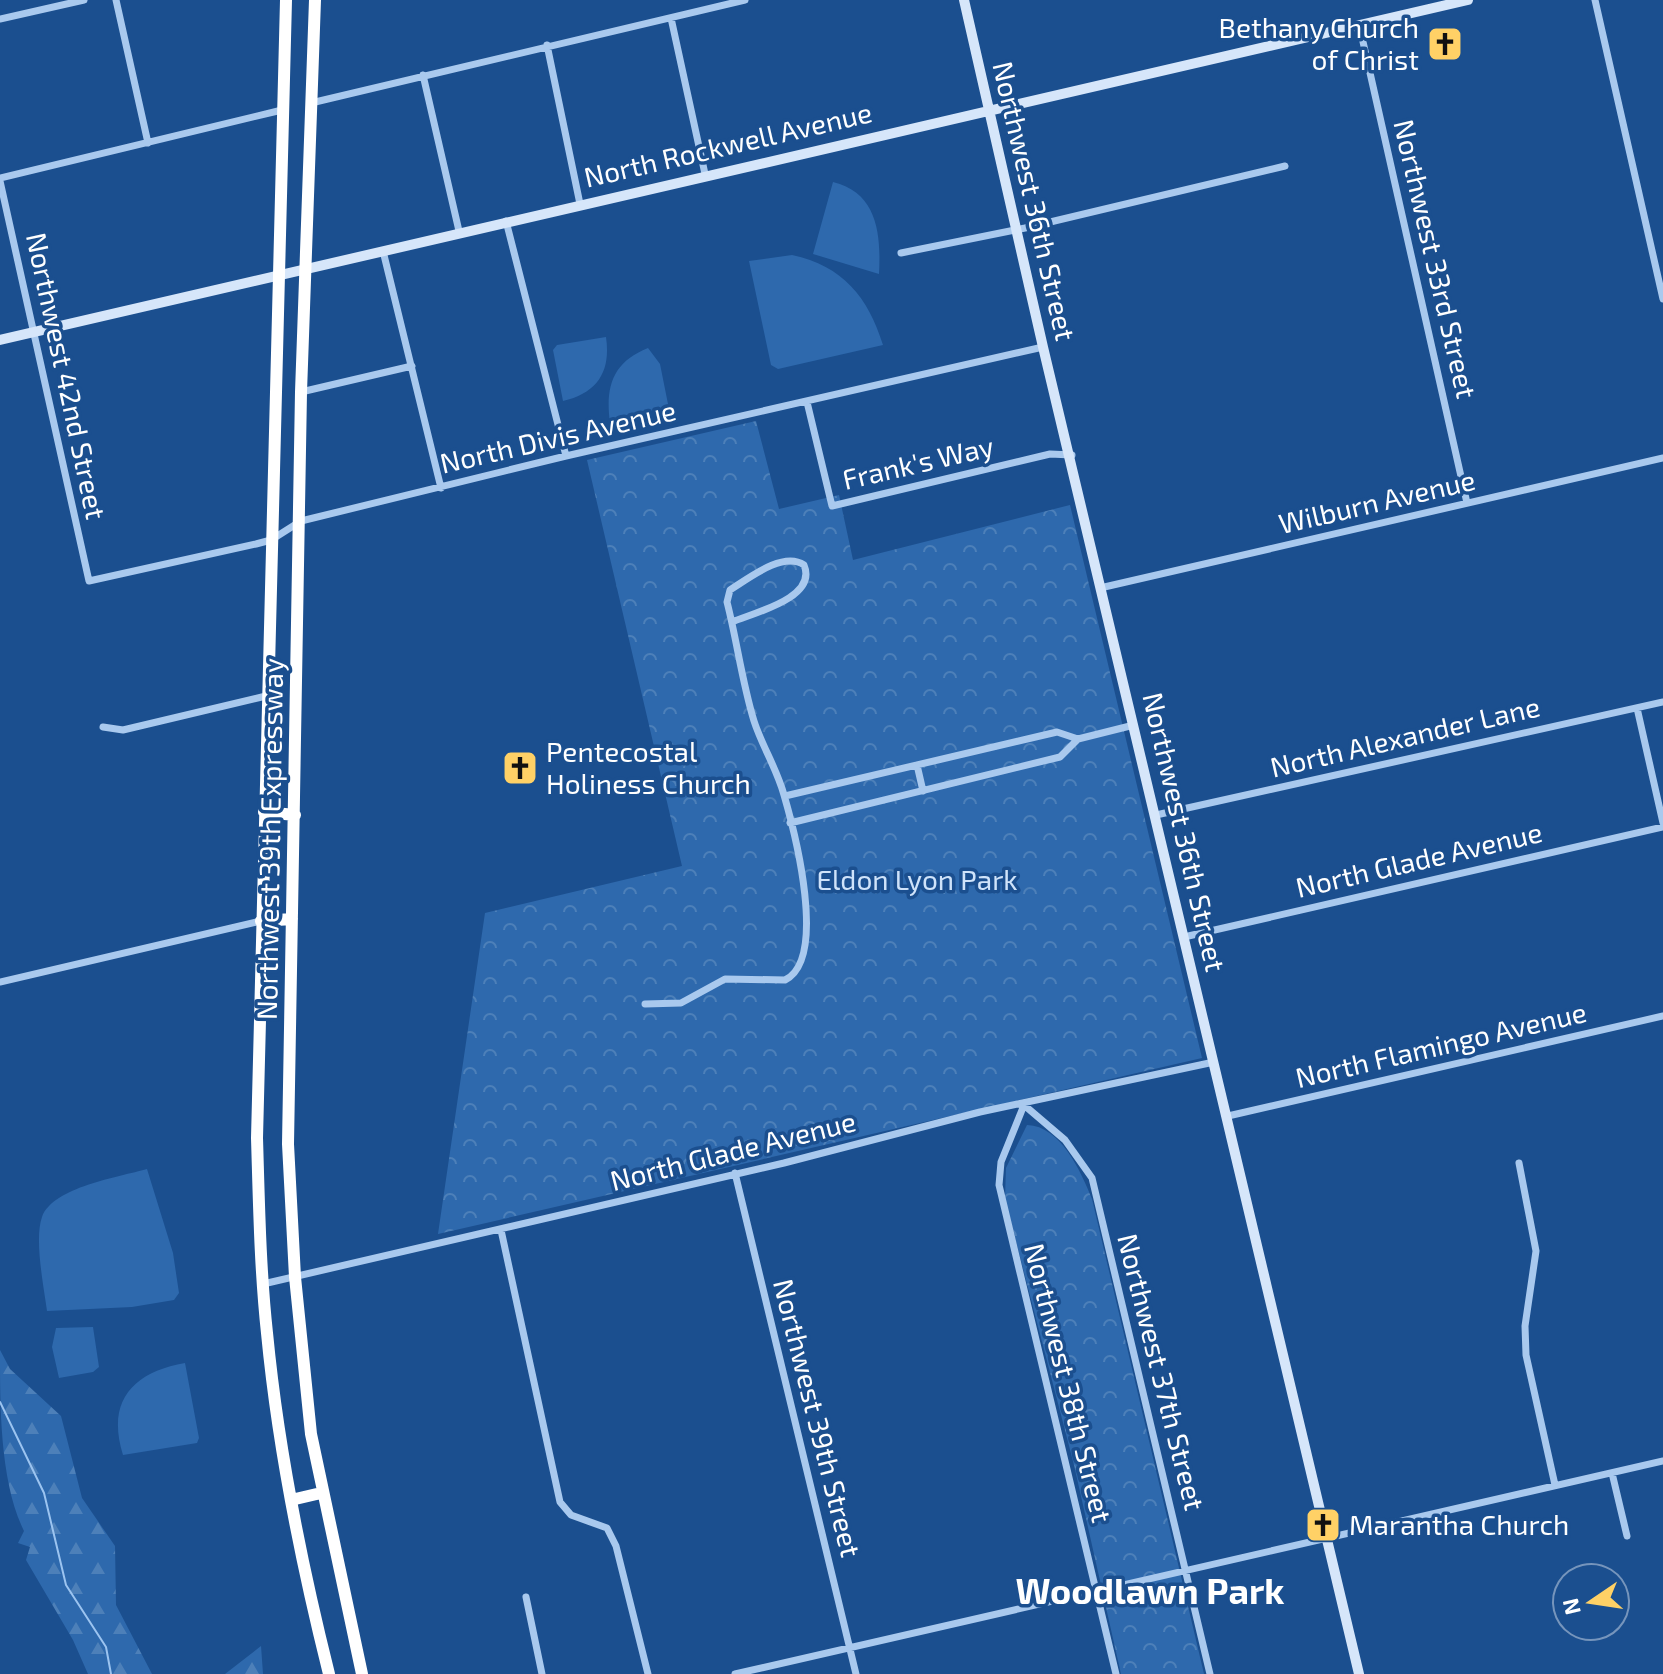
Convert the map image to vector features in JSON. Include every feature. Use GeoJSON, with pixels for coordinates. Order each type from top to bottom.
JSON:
{"type":"FeatureCollection","features":[{"type":"Feature","properties":{"kind":"highway","name":"Northwest 39th Expressway"},"geometry":{"type":"LineString","coordinates":[[286,0],[257,1138],[263,1284],[273,1386],[291,1500],[329,1674]]}},
{"type":"Feature","properties":{"kind":"highway","name":"Northwest 39th Expressway"},"geometry":{"type":"LineString","coordinates":[[315,0],[301,392],[288,1144],[295,1277],[321,1493],[362,1674]]}},
{"type":"Feature","properties":{"kind":"highway"},"geometry":{"type":"LineString","coordinates":[[264,812],[295,815]]}},
{"type":"Feature","properties":{"kind":"highway"},"geometry":{"type":"LineString","coordinates":[[261,921],[292,919]]}},
{"type":"Feature","properties":{"kind":"highway"},"geometry":{"type":"LineString","coordinates":[[291,1500],[321,1493]]}},
{"type":"Feature","properties":{"kind":"main road","name":"Northwest 36th Street"},"geometry":{"type":"LineString","coordinates":[[964,0],[1043,347],[1072,455],[1100,588],[1359,1674]]}},
{"type":"Feature","properties":{"kind":"main road","name":"North Rockwell Avenue"},"geometry":{"type":"LineString","coordinates":[[0,340],[705,174],[1468,0]]}},
{"type":"Feature","properties":{"kind":"street"},"geometry":{"type":"LineString","coordinates":[[0,19],[84,0]]}},
{"type":"Feature","properties":{"kind":"street"},"geometry":{"type":"LineString","coordinates":[[116,0],[148,143]]}},
{"type":"Feature","properties":{"kind":"street"},"geometry":{"type":"LineString","coordinates":[[310,104],[745,0]]}},
{"type":"Feature","properties":{"kind":"street"},"geometry":{"type":"LineString","coordinates":[[1595,0],[1663,299]]}},
{"type":"Feature","properties":{"kind":"street"},"geometry":{"type":"LineString","coordinates":[[671,18],[705,174]]}},
{"type":"Feature","properties":{"kind":"street","name":"Northwest 33rd Street"},"geometry":{"type":"LineString","coordinates":[[1359,24],[1467,503]]}},
{"type":"Feature","properties":{"kind":"street"},"geometry":{"type":"LineString","coordinates":[[547,45],[580,204]]}},
{"type":"Feature","properties":{"kind":"street"},"geometry":{"type":"LineString","coordinates":[[423,75],[459,231]]}},
{"type":"Feature","properties":{"kind":"street"},"geometry":{"type":"LineString","coordinates":[[0,180],[282,110]]}},
{"type":"Feature","properties":{"kind":"street"},"geometry":{"type":"LineString","coordinates":[[901,253],[1285,166]]}},
{"type":"Feature","properties":{"kind":"street","name":"Northwest 42nd Street"},"geometry":{"type":"LineString","coordinates":[[0,180],[89,581]]}},
{"type":"Feature","properties":{"kind":"street"},"geometry":{"type":"LineString","coordinates":[[506,221],[566,456]]}},
{"type":"Feature","properties":{"kind":"street"},"geometry":{"type":"LineString","coordinates":[[383,251],[441,488]]}},
{"type":"Feature","properties":{"kind":"street","name":"North Divis Avenue"},"geometry":{"type":"LineString","coordinates":[[89,581],[271,540],[301,521],[566,456],[1043,347]]}},
{"type":"Feature","properties":{"kind":"street"},"geometry":{"type":"LineString","coordinates":[[301,392],[412,366]]}},
{"type":"Feature","properties":{"kind":"street","name":"Frank's Way"},"geometry":{"type":"LineString","coordinates":[[807,402],[832,506],[1050,454],[1072,455]]}},
{"type":"Feature","properties":{"kind":"street","name":"Wilburn Avenue"},"geometry":{"type":"LineString","coordinates":[[1100,588],[1663,458]]}},
{"type":"Feature","properties":{"kind":"street"},"geometry":{"type":"LineString","coordinates":[[645,1004],[681,1003],[725,979],[785,980],[800,966],[806,944],[806,901],[785,796],[754,722],[727,602],[730,590],[784,561],[804,565],[807,574],[805,585],[795,594],[732,622]]}},
{"type":"Feature","properties":{"kind":"street"},"geometry":{"type":"LineString","coordinates":[[103,727],[123,730],[266,696]]}},
{"type":"Feature","properties":{"kind":"street","name":"North Alexander Lane"},"geometry":{"type":"LineString","coordinates":[[1156,815],[1663,702]]}},
{"type":"Feature","properties":{"kind":"street"},"geometry":{"type":"LineString","coordinates":[[1637,708],[1663,825]]}},
{"type":"Feature","properties":{"kind":"street"},"geometry":{"type":"LineString","coordinates":[[790,823],[1060,757],[1078,739],[1134,725]]}},
{"type":"Feature","properties":{"kind":"street"},"geometry":{"type":"LineString","coordinates":[[785,796],[1057,732],[1078,739]]}},
{"type":"Feature","properties":{"kind":"street"},"geometry":{"type":"LineString","coordinates":[[917,765],[923,791]]}},
{"type":"Feature","properties":{"kind":"street","name":"North Glade Avenue"},"geometry":{"type":"LineString","coordinates":[[1184,937],[1663,825]]}},
{"type":"Feature","properties":{"kind":"street"},"geometry":{"type":"LineString","coordinates":[[0,982],[261,921]]}},
{"type":"Feature","properties":{"kind":"street","name":"North Flamingo Avenue"},"geometry":{"type":"LineString","coordinates":[[1228,1116],[1663,1016]]}},
{"type":"Feature","properties":{"kind":"street","name":"North Glade Avenue"},"geometry":{"type":"LineString","coordinates":[[263,1284],[501,1230],[980,1112],[1214,1062]]}},
{"type":"Feature","properties":{"kind":"street","name":"Northwest 37th Street"},"geometry":{"type":"LineString","coordinates":[[1024,1105],[1065,1140],[1092,1178],[1210,1674]]}},
{"type":"Feature","properties":{"kind":"street","name":"Northwest 38th Street"},"geometry":{"type":"LineString","coordinates":[[1024,1105],[1001,1162],[999,1185],[1116,1674]]}},
{"type":"Feature","properties":{"kind":"street"},"geometry":{"type":"LineString","coordinates":[[1519,1163],[1536,1251],[1525,1326],[1526,1355],[1555,1485]]}},
{"type":"Feature","properties":{"kind":"street","name":"Northwest 39th Street"},"geometry":{"type":"LineString","coordinates":[[735,1173],[856,1674]]}},
{"type":"Feature","properties":{"kind":"street"},"geometry":{"type":"LineString","coordinates":[[501,1230],[560,1502],[571,1515],[607,1528],[616,1546],[648,1674]]}},
{"type":"Feature","properties":{"kind":"street"},"geometry":{"type":"LineString","coordinates":[[735,1674],[849,1645],[1663,1461]]}},
{"type":"Feature","properties":{"kind":"street"},"geometry":{"type":"LineString","coordinates":[[1612,1473],[1627,1536]]}},
{"type":"Feature","properties":{"kind":"street"},"geometry":{"type":"LineString","coordinates":[[526,1597],[542,1674]]}},
{"type":"Feature","properties":{"kind":"green space"},"geometry":{"type":"Polygon","coordinates":[[[833,182],[859,196],[874,218],[879,245],[879,274],[813,254],[833,182]]]}},
{"type":"Feature","properties":{"kind":"green space"},"geometry":{"type":"Polygon","coordinates":[[[792,255],[826,267],[851,286],[870,312],[883,345],[778,369],[771,365],[749,261],[792,255]]]}},
{"type":"Feature","properties":{"kind":"green space"},"geometry":{"type":"Polygon","coordinates":[[[606,337],[606,360],[600,379],[585,392],[563,401],[553,350],[557,345],[606,337]]]}},
{"type":"Feature","properties":{"kind":"green space"},"geometry":{"type":"Polygon","coordinates":[[[648,348],[660,364],[669,409],[610,423],[609,398],[614,377],[627,360],[648,348]]]}},
{"type":"Feature","properties":{"kind":"green space","name":"Eldon Lyon Park"},"geometry":{"type":"Polygon","coordinates":[[[756,421],[779,509],[839,495],[853,560],[1070,505],[1202,1058],[438,1234],[485,913],[682,866],[587,460],[756,421]]]}},
{"type":"Feature","properties":{"kind":"green space"},"geometry":{"type":"Polygon","coordinates":[[[1027,1125],[1039,1127],[1060,1142],[1076,1164],[1092,1199],[1204,1674],[1121,1674],[1074,1465],[1005,1199],[1006,1168],[1027,1125]]]}},
{"type":"Feature","properties":{"kind":"green space"},"geometry":{"type":"Polygon","coordinates":[[[147,1169],[173,1253],[179,1293],[174,1300],[132,1307],[47,1311],[39,1238],[42,1217],[49,1207],[59,1198],[88,1185],[147,1169]]]}},
{"type":"Feature","properties":{"kind":"green space"},"geometry":{"type":"Polygon","coordinates":[[[93,1327],[99,1367],[93,1372],[59,1378],[52,1347],[56,1328],[93,1327]]]}},
{"type":"Feature","properties":{"kind":"green space"},"geometry":{"type":"Polygon","coordinates":[[[0,1350],[10,1369],[61,1416],[82,1498],[115,1546],[116,1605],[152,1674],[88,1674],[73,1640],[26,1560],[30,1547],[18,1543],[24,1531],[16,1512],[6,1467],[1,1420],[0,1350]]]}},
{"type":"Feature","properties":{"kind":"green space"},"geometry":{"type":"Polygon","coordinates":[[[185,1363],[199,1438],[197,1443],[123,1455],[118,1419],[128,1392],[151,1374],[185,1363]]]}},
{"type":"Feature","properties":{"kind":"green space"},"geometry":{"type":"Polygon","coordinates":[[[261,1646],[263,1674],[225,1674],[261,1646]]]}},
{"type":"Feature","properties":{"kind":"waterway"},"geometry":{"type":"LineString","coordinates":[[0,1402],[44,1493],[66,1585],[106,1647],[111,1674]]}},
{"type":"Feature","properties":{"kind":"place","name":"Bethany Church of Christ"},"geometry":{"type":"Point","coordinates":[1445,44]}},
{"type":"Feature","properties":{"kind":"place","name":"Pentecostal Holiness Church"},"geometry":{"type":"Point","coordinates":[520,768]}},
{"type":"Feature","properties":{"kind":"place","name":"Marantha Church"},"geometry":{"type":"Point","coordinates":[1323,1525]}},
{"type":"Feature","properties":{"kind":"district","name":"Woodlawn Park"},"geometry":{"type":"Point","coordinates":[1150,1591]}}]}
